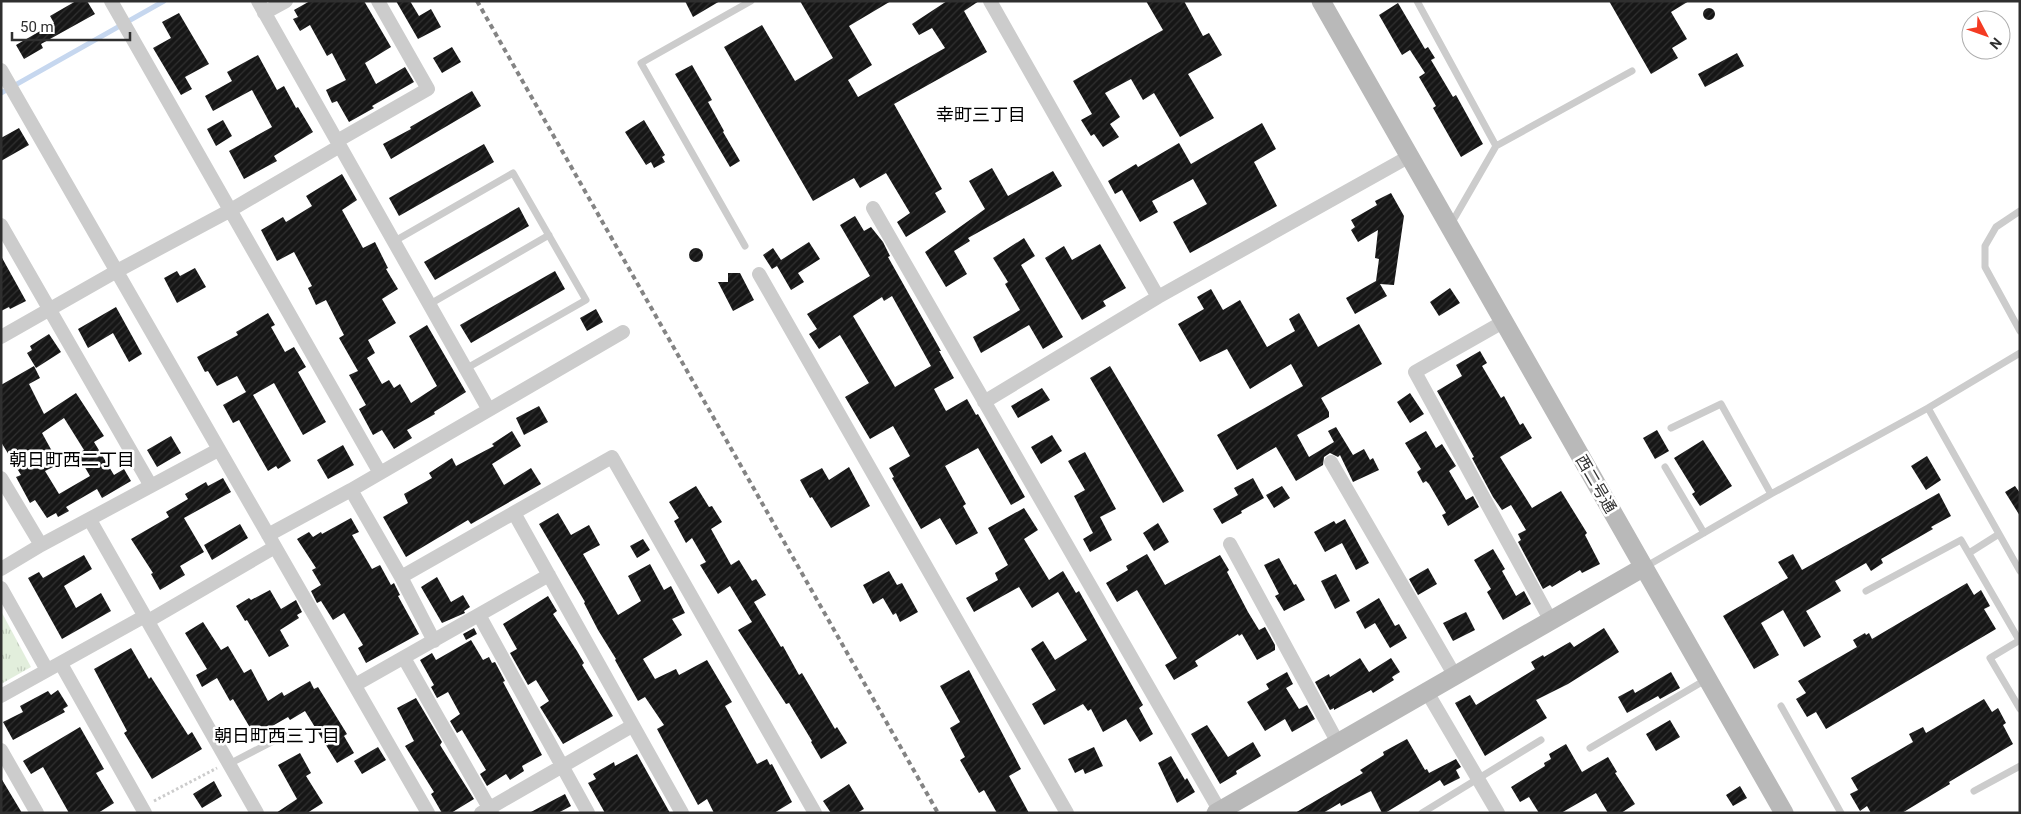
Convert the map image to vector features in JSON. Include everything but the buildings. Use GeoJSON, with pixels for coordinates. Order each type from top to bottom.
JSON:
{"type":"FeatureCollection","features":[{"type":"Feature","properties":{"kind":"street"},"geometry":{"type":"LineString","coordinates":[[112,1],[380,473]]}},
{"type":"Feature","properties":{"kind":"street"},"geometry":{"type":"LineString","coordinates":[[286,1],[261,7],[393,242],[467,368],[489,410]]}},
{"type":"Feature","properties":{"kind":"street"},"geometry":{"type":"LineString","coordinates":[[1,337],[117,271],[230,211],[428,89],[378,1]]}},
{"type":"Feature","properties":{"kind":"street"},"geometry":{"type":"LineString","coordinates":[[990,1],[1158,297]]}},
{"type":"Feature","properties":{"kind":"street","name":"西二号通"},"geometry":{"type":"LineString","coordinates":[[1322,1],[1784,813]]}},
{"type":"Feature","properties":{"kind":"street"},"geometry":{"type":"LineString","coordinates":[[1,70],[428,813]]}},
{"type":"Feature","properties":{"kind":"street"},"geometry":{"type":"LineString","coordinates":[[984,402],[1158,297],[1410,156]]}},
{"type":"Feature","properties":{"kind":"street"},"geometry":{"type":"LineString","coordinates":[[873,208],[1219,812],[1644,567]]}},
{"type":"Feature","properties":{"kind":"street"},"geometry":{"type":"LineString","coordinates":[[1,225],[151,486]]}},
{"type":"Feature","properties":{"kind":"street"},"geometry":{"type":"LineString","coordinates":[[759,274],[1067,813]]}},
{"type":"Feature","properties":{"kind":"street"},"geometry":{"type":"LineString","coordinates":[[1503,322],[1415,372],[1551,621]]}},
{"type":"Feature","properties":{"kind":"street"},"geometry":{"type":"LineString","coordinates":[[268,535],[351,490],[622,332]]}},
{"type":"Feature","properties":{"kind":"street"},"geometry":{"type":"LineString","coordinates":[[1,569],[41,545],[218,450]]}},
{"type":"Feature","properties":{"kind":"street"},"geometry":{"type":"LineString","coordinates":[[401,577],[612,457],[815,813]]}},
{"type":"Feature","properties":{"kind":"street"},"geometry":{"type":"LineString","coordinates":[[1331,462],[1455,676]]}},
{"type":"Feature","properties":{"kind":"street"},"geometry":{"type":"LineString","coordinates":[[1,478],[41,545]]}},
{"type":"Feature","properties":{"kind":"street"},"geometry":{"type":"LineString","coordinates":[[351,490],[401,577],[434,641]]}},
{"type":"Feature","properties":{"kind":"street"},"geometry":{"type":"LineString","coordinates":[[514,513],[682,813]]}},
{"type":"Feature","properties":{"kind":"street"},"geometry":{"type":"LineString","coordinates":[[90,520],[146,618],[224,766],[257,813]]}},
{"type":"Feature","properties":{"kind":"street"},"geometry":{"type":"LineString","coordinates":[[1230,544],[1338,743]]}},
{"type":"Feature","properties":{"kind":"street"},"geometry":{"type":"LineString","coordinates":[[1,696],[275,547]]}},
{"type":"Feature","properties":{"kind":"street"},"geometry":{"type":"LineString","coordinates":[[355,685],[549,576]]}},
{"type":"Feature","properties":{"kind":"street"},"geometry":{"type":"LineString","coordinates":[[1,588],[47,670]]}},
{"type":"Feature","properties":{"kind":"street"},"geometry":{"type":"LineString","coordinates":[[479,615],[588,813]]}},
{"type":"Feature","properties":{"kind":"street"},"geometry":{"type":"LineString","coordinates":[[404,658],[487,811],[632,726]]}},
{"type":"Feature","properties":{"kind":"street"},"geometry":{"type":"LineString","coordinates":[[61,664],[144,810]]}},
{"type":"Feature","properties":{"kind":"street"},"geometry":{"type":"LineString","coordinates":[[1427,692],[1498,813]]}},
{"type":"Feature","properties":{"kind":"street"},"geometry":{"type":"LineString","coordinates":[[1,750],[37,813]]}},
{"type":"Feature","properties":{"kind":"lane"},"geometry":{"type":"LineString","coordinates":[[745,246],[641,64],[751,1]]}},
{"type":"Feature","properties":{"kind":"lane"},"geometry":{"type":"LineString","coordinates":[[1417,1],[1496,146]]}},
{"type":"Feature","properties":{"kind":"lane"},"geometry":{"type":"LineString","coordinates":[[1450,226],[1496,146],[1632,71]]}},
{"type":"Feature","properties":{"kind":"lane"},"geometry":{"type":"LineString","coordinates":[[393,242],[513,173],[586,300],[467,368]]}},
{"type":"Feature","properties":{"kind":"lane"},"geometry":{"type":"LineString","coordinates":[[2020,211],[1996,227],[1985,246],[1985,267],[2020,331]]}},
{"type":"Feature","properties":{"kind":"lane"},"geometry":{"type":"LineString","coordinates":[[430,304],[549,235]]}},
{"type":"Feature","properties":{"kind":"lane"},"geometry":{"type":"LineString","coordinates":[[1644,567],[1928,408],[2020,352]]}},
{"type":"Feature","properties":{"kind":"lane"},"geometry":{"type":"LineString","coordinates":[[1671,428],[1721,404],[1772,494]]}},
{"type":"Feature","properties":{"kind":"lane"},"geometry":{"type":"LineString","coordinates":[[1928,408],[2020,571]]}},
{"type":"Feature","properties":{"kind":"lane"},"geometry":{"type":"LineString","coordinates":[[1665,466],[1704,532]]}},
{"type":"Feature","properties":{"kind":"lane"},"geometry":{"type":"LineString","coordinates":[[1969,553],[1999,534]]}},
{"type":"Feature","properties":{"kind":"lane"},"geometry":{"type":"LineString","coordinates":[[1866,592],[1962,540],[2020,640],[1990,658],[2020,710]]}},
{"type":"Feature","properties":{"kind":"lane"},"geometry":{"type":"LineString","coordinates":[[1590,748],[1707,679]]}},
{"type":"Feature","properties":{"kind":"lane"},"geometry":{"type":"LineString","coordinates":[[1781,706],[1841,813]]}},
{"type":"Feature","properties":{"kind":"lane"},"geometry":{"type":"LineString","coordinates":[[224,766],[287,734]]}},
{"type":"Feature","properties":{"kind":"lane"},"geometry":{"type":"LineString","coordinates":[[1422,813],[1541,740]]}},
{"type":"Feature","properties":{"kind":"lane"},"geometry":{"type":"LineString","coordinates":[[1974,792],[2020,766]]}},
{"type":"Feature","properties":{"kind":"path"},"geometry":{"type":"LineString","coordinates":[[144,810],[224,766]]}},
{"type":"Feature","properties":{"kind":"green space"},"geometry":{"type":"Polygon","coordinates":[[[1,611],[31,667],[1,684],[1,611]]]}},
{"type":"Feature","properties":{"kind":"waterway"},"geometry":{"type":"LineString","coordinates":[[1,93],[164,1]]}},
{"type":"Feature","properties":{"kind":"railway"},"geometry":{"type":"LineString","coordinates":[[477,1],[938,813]]}},
{"type":"Feature","properties":{"kind":"district","name":"幸町三丁目"},"geometry":{"type":"Point","coordinates":[981,114]}},
{"type":"Feature","properties":{"kind":"district","name":"朝日町西二丁目"},"geometry":{"type":"Point","coordinates":[72,459]}},
{"type":"Feature","properties":{"kind":"district","name":"朝日町西三丁目"},"geometry":{"type":"Point","coordinates":[277,735]}}]}
